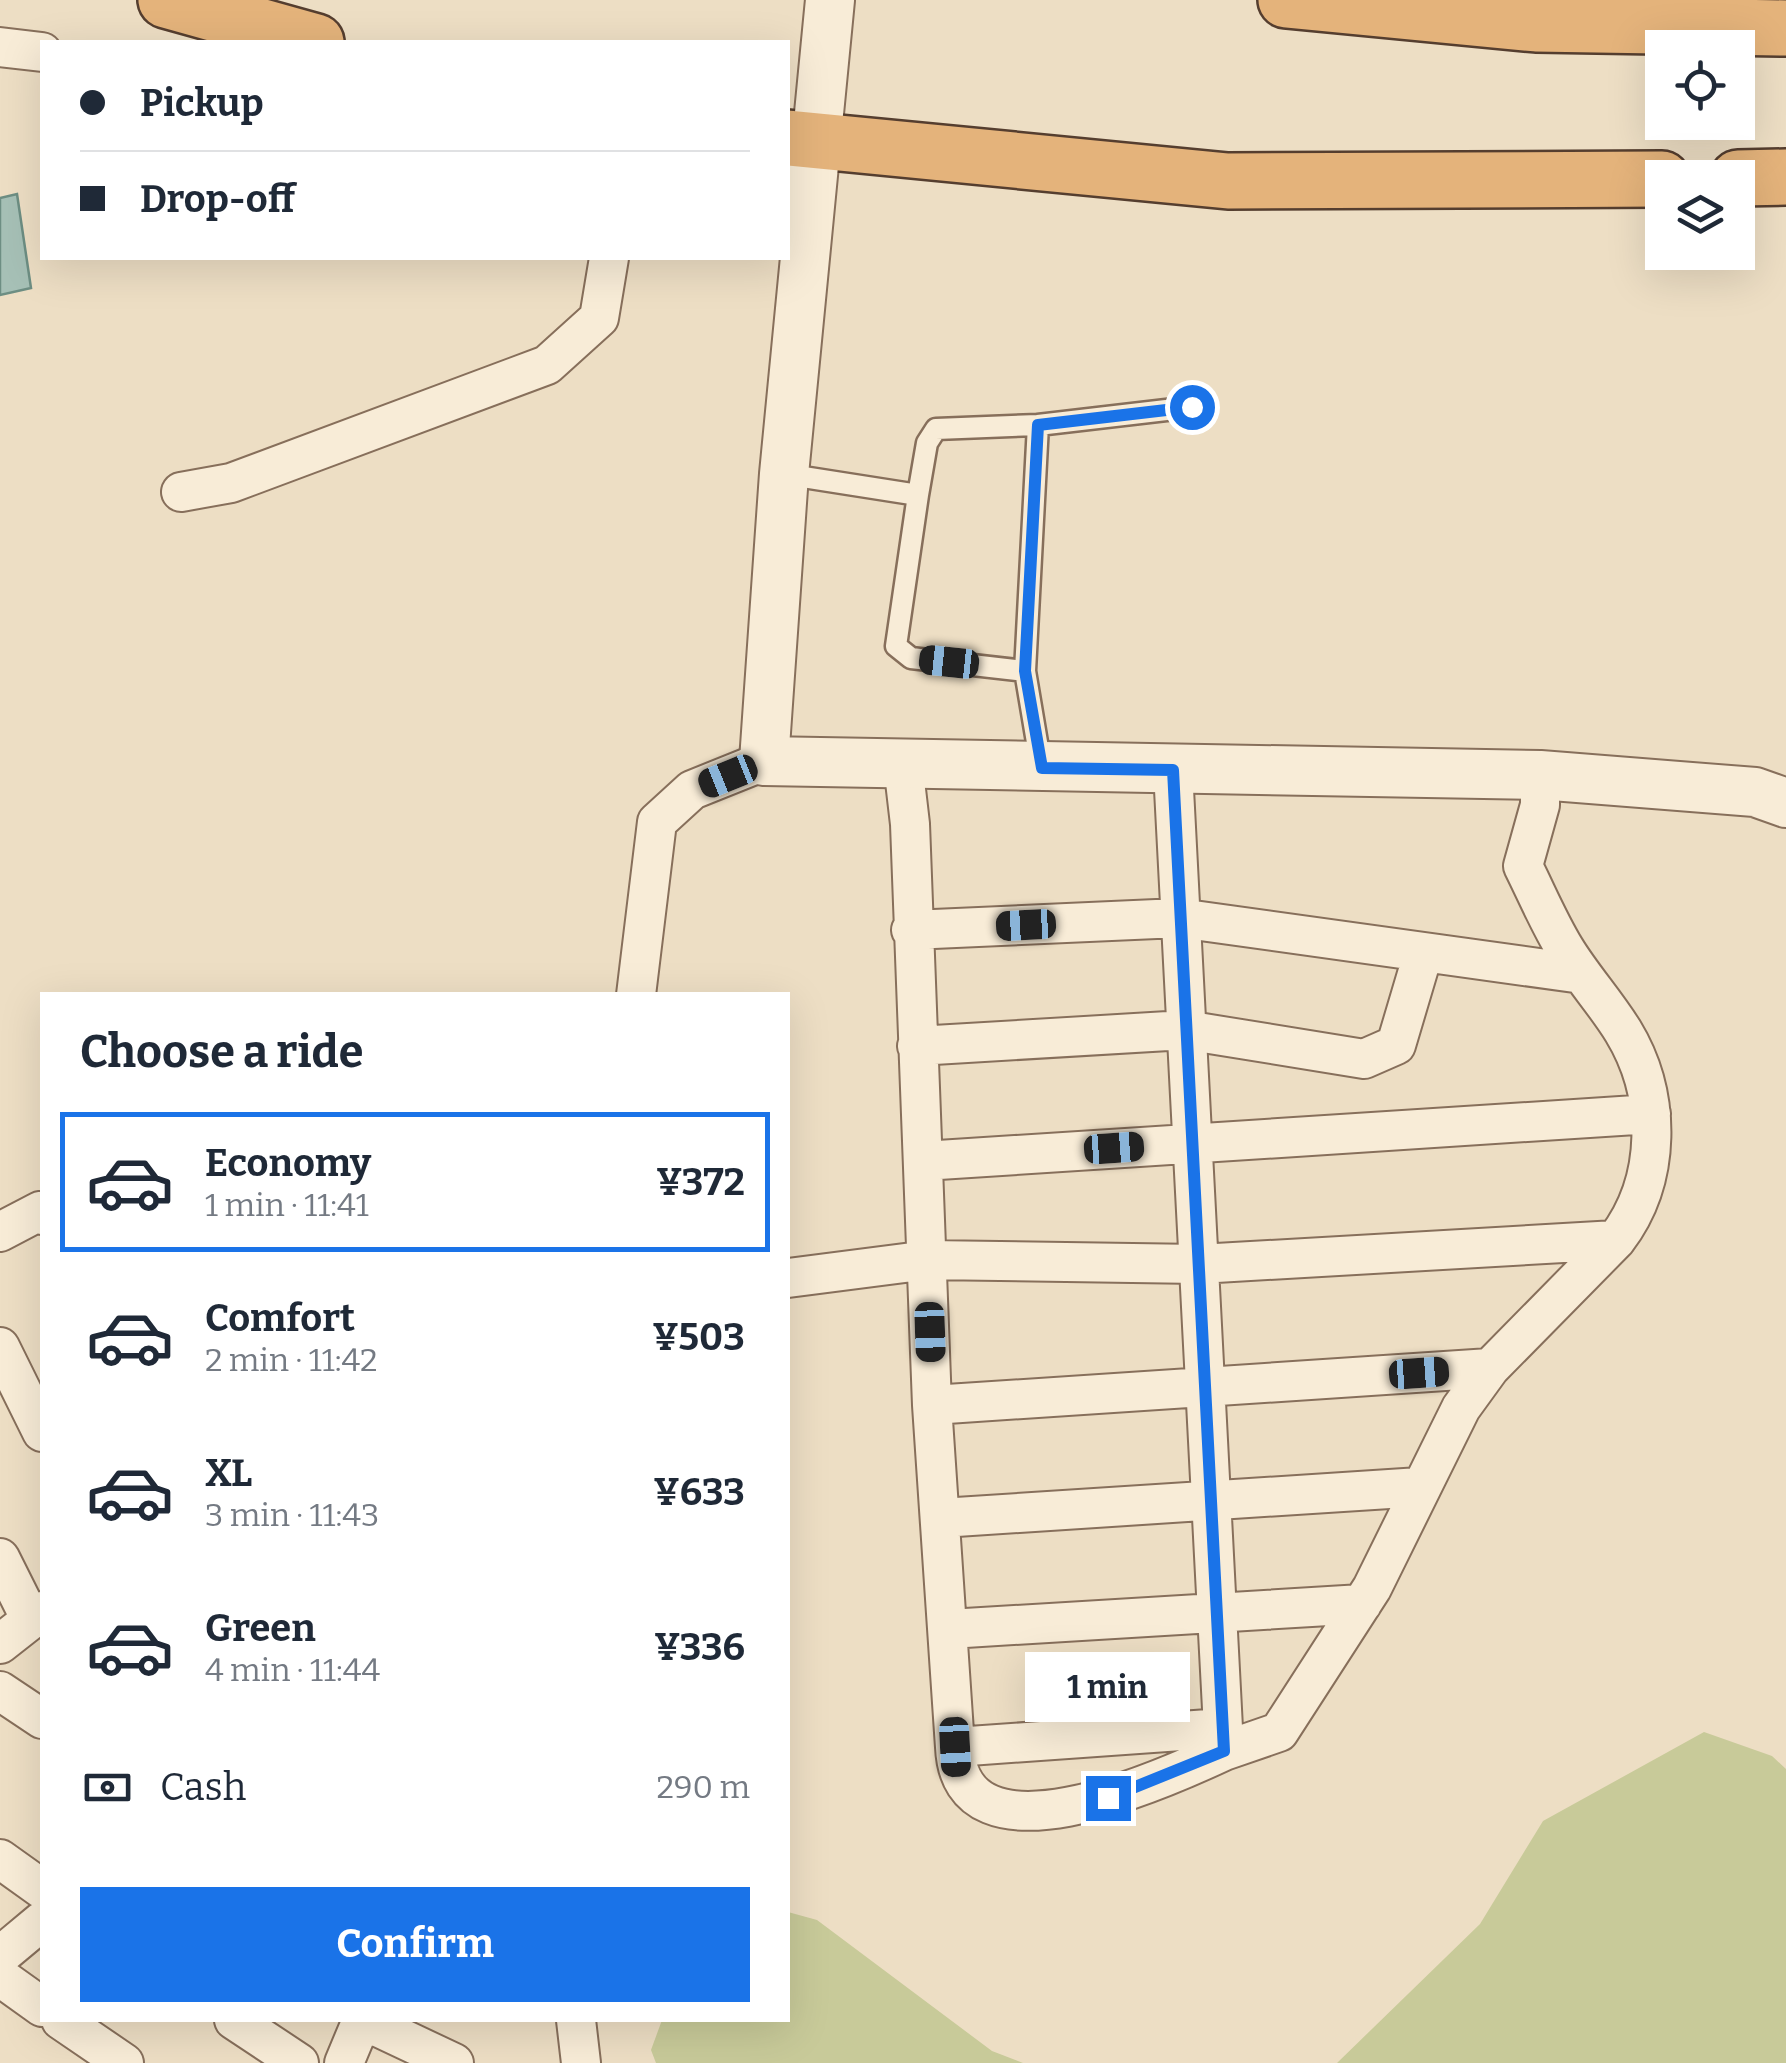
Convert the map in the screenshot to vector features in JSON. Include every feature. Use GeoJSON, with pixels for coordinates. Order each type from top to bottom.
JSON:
{"type":"FeatureCollection","features":[{"type":"Feature","properties":{"kind":"highway"},"geometry":{"type":"LineString","coordinates":[[166,0],[309,40]]}},
{"type":"Feature","properties":{"kind":"highway"},"geometry":{"type":"LineString","coordinates":[[1286,0],[1536,24],[1786,28]]}},
{"type":"Feature","properties":{"kind":"highway"},"geometry":{"type":"LineString","coordinates":[[801,140],[1228,181],[1645,180]]}},
{"type":"Feature","properties":{"kind":"highway"},"geometry":{"type":"LineString","coordinates":[[1755,177],[1786,176]]}},
{"type":"Feature","properties":{"kind":"street"},"geometry":{"type":"LineString","coordinates":[[764,761],[801,140],[830,0]]}},
{"type":"Feature","properties":{"kind":"street"},"geometry":{"type":"LineString","coordinates":[[0,47],[40,52]]}},
{"type":"Feature","properties":{"kind":"street"},"geometry":{"type":"LineString","coordinates":[[182,492],[231,484],[546,365],[599,318],[609,260]]}},
{"type":"Feature","properties":{"kind":"street"},"geometry":{"type":"LineString","coordinates":[[636,992],[657,822],[692,790],[764,761],[1540,774],[1755,792],[1786,803]]}},
{"type":"Feature","properties":{"kind":"street"},"geometry":{"type":"LineString","coordinates":[[903,764],[910,824],[911,930],[932,1405],[956,1770],[970,1795],[995,1809],[1055,1808],[1108,1798],[1224,1739]]}},
{"type":"Feature","properties":{"kind":"street"},"geometry":{"type":"LineString","coordinates":[[1173,770],[1224,1739]]}},
{"type":"Feature","properties":{"kind":"street"},"geometry":{"type":"LineString","coordinates":[[955,1747],[1224,1739],[1279,1732],[1362,1604],[1461,1408],[1490,1368],[1630,1222],[1644,1186],[1653,1142],[1646,1084],[1624,1033],[1582,974],[1523,866],[1540,805],[1540,774]]}},
{"type":"Feature","properties":{"kind":"street"},"geometry":{"type":"LineString","coordinates":[[911,930],[1180,918],[1582,974]]}},
{"type":"Feature","properties":{"kind":"street"},"geometry":{"type":"LineString","coordinates":[[917,1046],[1186,1030],[1364,1060],[1396,1045],[1423,954]]}},
{"type":"Feature","properties":{"kind":"street"},"geometry":{"type":"LineString","coordinates":[[923,1161],[1651,1114]]}},
{"type":"Feature","properties":{"kind":"street"},"geometry":{"type":"LineString","coordinates":[[0,1232],[40,1211]]}},
{"type":"Feature","properties":{"kind":"street"},"geometry":{"type":"LineString","coordinates":[[790,1278],[928,1260],[1198,1264],[1616,1240]]}},
{"type":"Feature","properties":{"kind":"street"},"geometry":{"type":"LineString","coordinates":[[0,1347],[40,1428]]}},
{"type":"Feature","properties":{"kind":"street"},"geometry":{"type":"LineString","coordinates":[[932,1405],[1490,1368]]}},
{"type":"Feature","properties":{"kind":"street"},"geometry":{"type":"LineString","coordinates":[[941,1518],[1420,1487]]}},
{"type":"Feature","properties":{"kind":"street"},"geometry":{"type":"LineString","coordinates":[[0,1558],[37,1615],[0,1644]]}},
{"type":"Feature","properties":{"kind":"street"},"geometry":{"type":"LineString","coordinates":[[949,1629],[1362,1604]]}},
{"type":"Feature","properties":{"kind":"street"},"geometry":{"type":"LineString","coordinates":[[0,1690],[40,1718]]}},
{"type":"Feature","properties":{"kind":"street"},"geometry":{"type":"LineString","coordinates":[[0,1860],[40,1888]]}},
{"type":"Feature","properties":{"kind":"street"},"geometry":{"type":"LineString","coordinates":[[0,1956],[40,1923]]}},
{"type":"Feature","properties":{"kind":"street"},"geometry":{"type":"LineString","coordinates":[[0,1977],[40,2006]]}},
{"type":"Feature","properties":{"kind":"street"},"geometry":{"type":"LineString","coordinates":[[64,2022],[124,2063]]}},
{"type":"Feature","properties":{"kind":"street"},"geometry":{"type":"LineString","coordinates":[[237,2022],[290,2061]]}},
{"type":"Feature","properties":{"kind":"street"},"geometry":{"type":"LineString","coordinates":[[344,2063],[362,2022]]}},
{"type":"Feature","properties":{"kind":"street"},"geometry":{"type":"LineString","coordinates":[[367,2022],[454,2063]]}},
{"type":"Feature","properties":{"kind":"street"},"geometry":{"type":"LineString","coordinates":[[576,2022],[581,2063]]}},
{"type":"Feature","properties":{"kind":"lane"},"geometry":{"type":"LineString","coordinates":[[1025,671],[911,658],[896,646],[926,443],[936,429],[1038,425],[1192,407]]}},
{"type":"Feature","properties":{"kind":"lane"},"geometry":{"type":"LineString","coordinates":[[1038,425],[1025,671],[1042,768]]}},
{"type":"Feature","properties":{"kind":"lane"},"geometry":{"type":"LineString","coordinates":[[784,474],[918,494]]}},
{"type":"Feature","properties":{"kind":"green space"},"geometry":{"type":"Polygon","coordinates":[[[1704,1732],[1772,1756],[1786,1769],[1786,2063],[1337,2063],[1480,1924],[1543,1821],[1704,1732]]]}},
{"type":"Feature","properties":{"kind":"green space"},"geometry":{"type":"Polygon","coordinates":[[[790,1913],[817,1920],[992,2051],[1023,2063],[656,2063],[651,2050],[661,2022],[790,2022],[790,1913]]]}},
{"type":"Feature","properties":{"kind":"shaded area"},"geometry":{"type":"Polygon","coordinates":[[[17,194],[31,288],[0,295],[0,198],[17,194]]]}},
{"type":"Feature","properties":{"kind":"route"},"geometry":{"type":"LineString","coordinates":[[1108,1798],[1168,1777],[1224,1751],[1203,1288],[1198,1264],[1173,770],[1042,768],[1025,671],[1038,425],[1192,407]]}}]}
